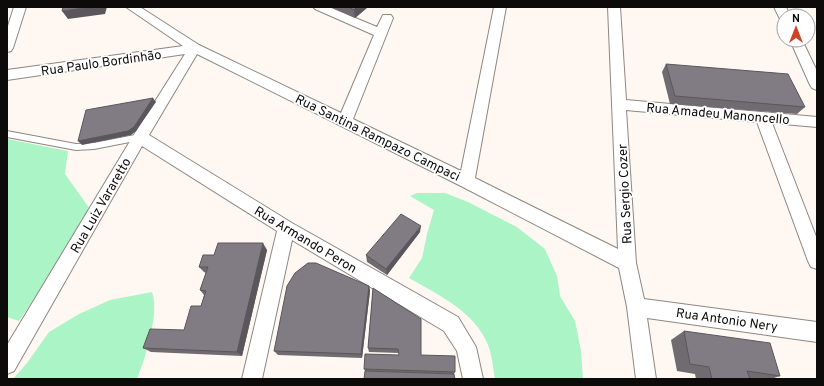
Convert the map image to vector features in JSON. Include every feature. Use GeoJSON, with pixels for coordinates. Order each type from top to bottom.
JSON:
{"type":"FeatureCollection","features":[{"type":"Feature","properties":{"kind":"street"},"geometry":{"type":"LineString","coordinates":[[7,10],[23,7]]}},
{"type":"Feature","properties":{"kind":"street"},"geometry":{"type":"LineString","coordinates":[[7,48],[23,7]]}},
{"type":"Feature","properties":{"kind":"street","name":"Rua Santina Rampazo Campaci"},"geometry":{"type":"LineString","coordinates":[[132,7],[195,48],[467,181],[627,263]]}},
{"type":"Feature","properties":{"kind":"street"},"geometry":{"type":"LineString","coordinates":[[319,7],[381,34]]}},
{"type":"Feature","properties":{"kind":"street"},"geometry":{"type":"LineString","coordinates":[[467,181],[500,7]]}},
{"type":"Feature","properties":{"kind":"street","name":"Rua Sergio Cozer"},"geometry":{"type":"LineString","coordinates":[[614,7],[627,263],[636,307],[646,379]]}},
{"type":"Feature","properties":{"kind":"street"},"geometry":{"type":"LineString","coordinates":[[345,122],[387,18]]}},
{"type":"Feature","properties":{"kind":"street","name":"Rua Paulo Bordinhão"},"geometry":{"type":"LineString","coordinates":[[7,75],[195,48]]}},
{"type":"Feature","properties":{"kind":"street","name":"Rua Luiz Vararetto"},"geometry":{"type":"LineString","coordinates":[[10,351],[195,48]]}},
{"type":"Feature","properties":{"kind":"street"},"geometry":{"type":"LineString","coordinates":[[800,48],[817,85]]}},
{"type":"Feature","properties":{"kind":"street","name":"Rua Amadeu Manoncello"},"geometry":{"type":"LineString","coordinates":[[619,104],[817,122]]}},
{"type":"Feature","properties":{"kind":"street"},"geometry":{"type":"LineString","coordinates":[[762,117],[812,232],[817,261]]}},
{"type":"Feature","properties":{"kind":"street","name":"Rua Armando Peron"},"geometry":{"type":"LineString","coordinates":[[140,137],[286,228],[451,324],[466,347],[473,379]]}},
{"type":"Feature","properties":{"kind":"street"},"geometry":{"type":"LineString","coordinates":[[252,379],[286,228]]}},
{"type":"Feature","properties":{"kind":"street","name":"Rua Antonio Nery"},"geometry":{"type":"LineString","coordinates":[[636,307],[817,332]]}},
{"type":"Feature","properties":{"kind":"lane"},"geometry":{"type":"LineString","coordinates":[[7,134],[76,147],[94,146],[140,137]]}},
{"type":"Feature","properties":{"kind":"green space"},"geometry":{"type":"Polygon","coordinates":[[[7,139],[68,151],[65,174],[90,209],[74,239],[19,321],[7,317],[7,139]]]}},
{"type":"Feature","properties":{"kind":"green space"},"geometry":{"type":"Polygon","coordinates":[[[417,193],[445,193],[468,202],[517,227],[545,249],[557,276],[560,296],[575,321],[581,351],[583,379],[495,379],[488,345],[482,333],[474,323],[444,298],[409,278],[422,258],[434,210],[410,196],[417,193]]]}},
{"type":"Feature","properties":{"kind":"green space"},"geometry":{"type":"Polygon","coordinates":[[[152,292],[154,301],[153,323],[144,360],[137,379],[13,379],[27,363],[49,332],[79,314],[110,300],[152,292]]]}},
{"type":"Feature","properties":{"kind":"building"},"geometry":{"type":"Polygon","coordinates":[[[63,7],[91,7],[62,11],[63,7]]]}},
{"type":"Feature","properties":{"kind":"building"},"geometry":{"type":"Polygon","coordinates":[[[348,7],[357,7],[354,10],[348,7]]]}},
{"type":"Feature","properties":{"kind":"building"},"geometry":{"type":"Polygon","coordinates":[[[666,64],[788,74],[805,107],[675,96],[666,64]]]}},
{"type":"Feature","properties":{"kind":"building"},"geometry":{"type":"Polygon","coordinates":[[[153,98],[134,127],[128,131],[78,141],[86,110],[153,98]]]}},
{"type":"Feature","properties":{"kind":"building"},"geometry":{"type":"Polygon","coordinates":[[[401,214],[421,226],[386,269],[366,255],[401,214]]]}},
{"type":"Feature","properties":{"kind":"building"},"geometry":{"type":"Polygon","coordinates":[[[218,243],[263,243],[237,352],[143,348],[150,329],[184,330],[191,306],[201,306],[206,291],[200,290],[208,267],[199,267],[203,255],[214,255],[218,243]]]}},
{"type":"Feature","properties":{"kind":"building"},"geometry":{"type":"Polygon","coordinates":[[[308,263],[316,263],[369,286],[361,354],[274,351],[287,286],[295,273],[308,263]]]}},
{"type":"Feature","properties":{"kind":"building"},"geometry":{"type":"Polygon","coordinates":[[[373,288],[421,319],[421,355],[455,356],[455,372],[364,369],[365,354],[399,355],[398,349],[368,348],[373,288]]]}},
{"type":"Feature","properties":{"kind":"building"},"geometry":{"type":"Polygon","coordinates":[[[684,331],[770,343],[780,376],[747,371],[750,379],[712,379],[709,367],[690,364],[684,331]]]}},
{"type":"Feature","properties":{"kind":"building"},"geometry":{"type":"Polygon","coordinates":[[[365,371],[454,374],[455,379],[364,379],[365,371]]]}}]}
